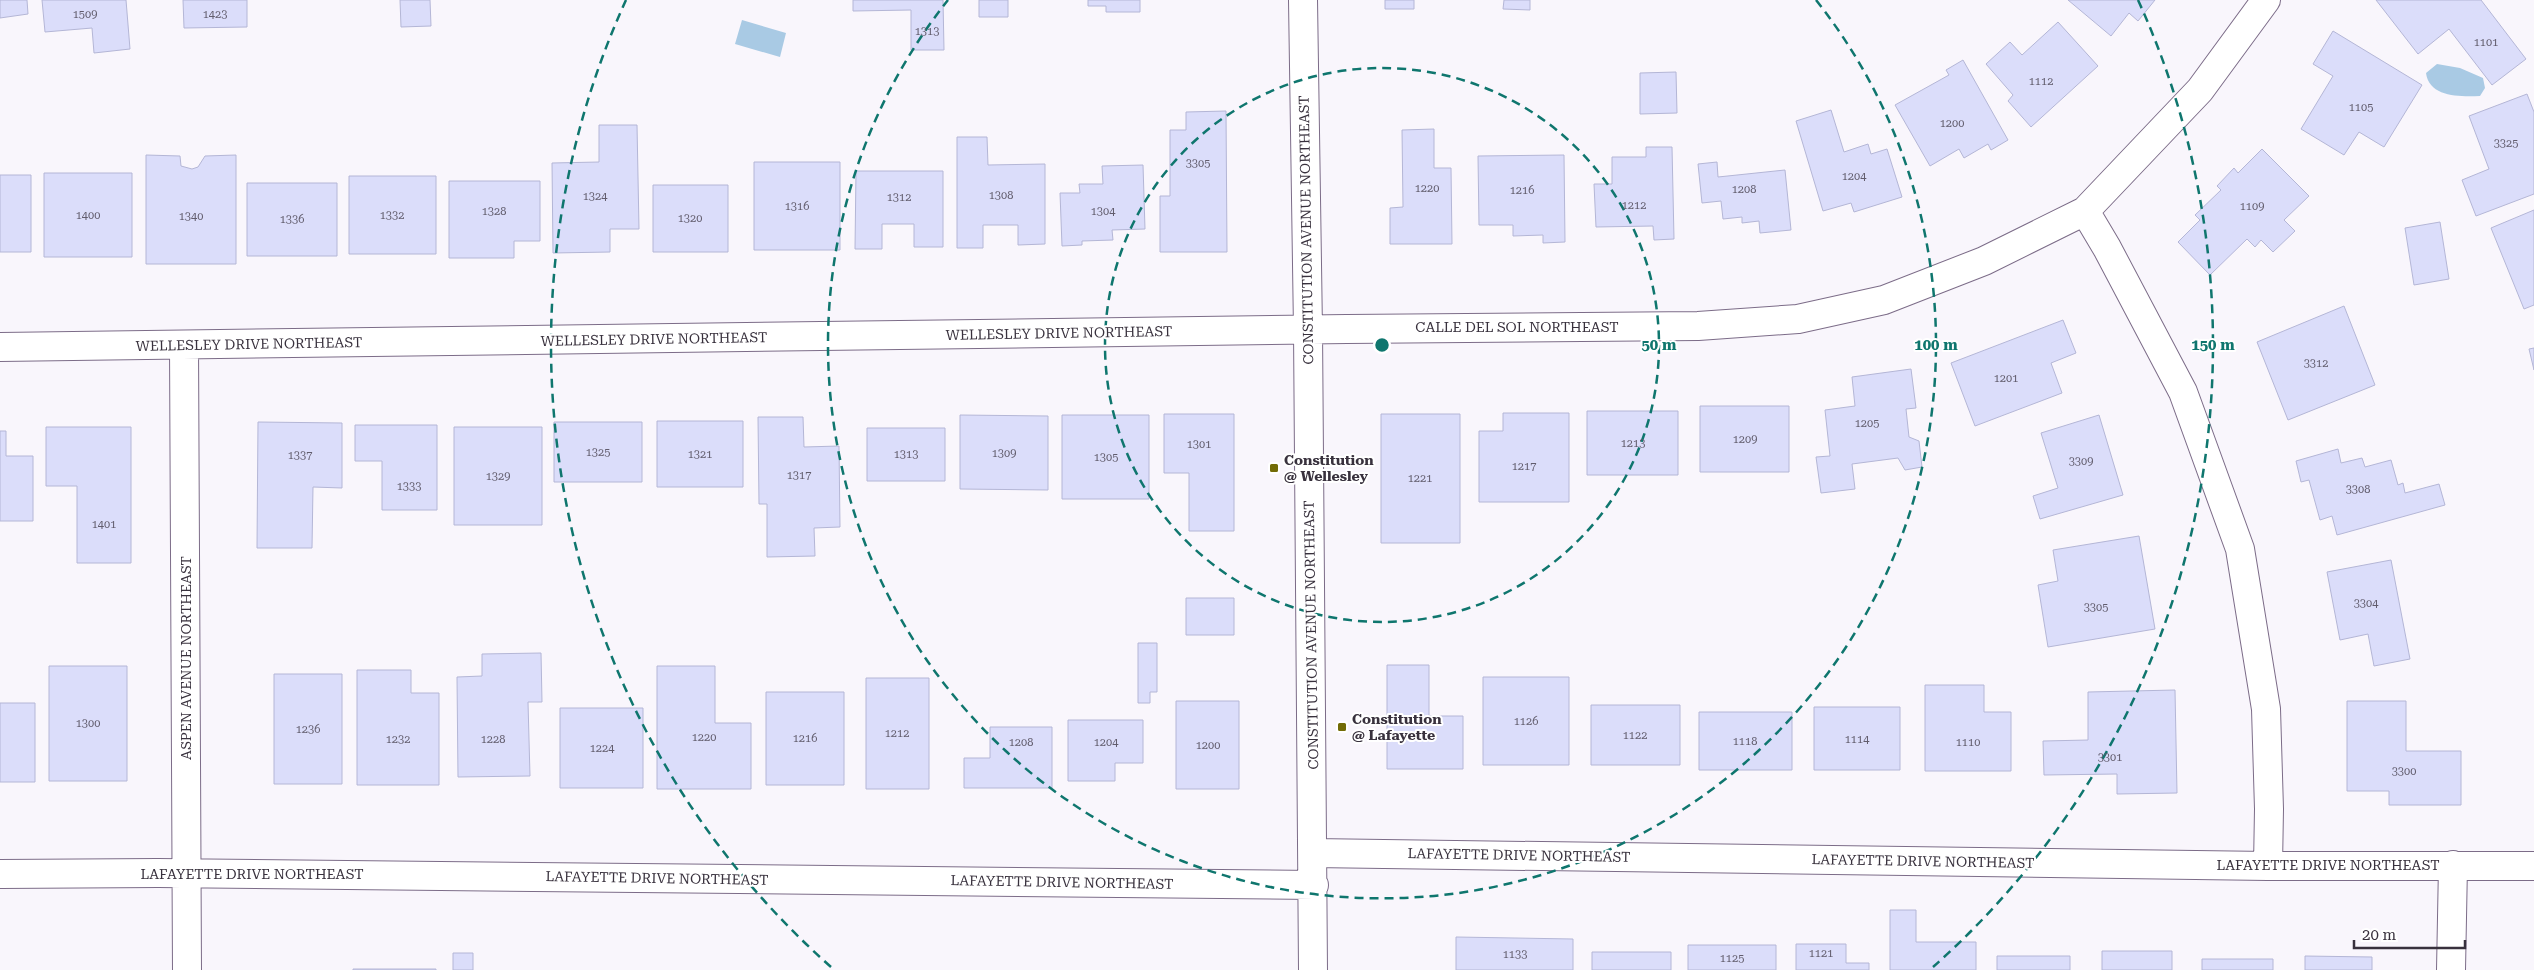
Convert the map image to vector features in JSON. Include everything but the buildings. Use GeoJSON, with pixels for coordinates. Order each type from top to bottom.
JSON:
{"type":"FeatureCollection","features":[{"type":"Feature","properties":{"kind":"street","name":"CONSTITUTION AVENUE NORTHEAST"},"geometry":{"type":"LineString","coordinates":[[1303,0],[1314,886],[1313,970]]}},
{"type":"Feature","properties":{"kind":"street","name":"CALLE DEL SOL NORTHEAST"},"geometry":{"type":"LineString","coordinates":[[1308,330],[1698,326],[1798,319],[1884,300],[1984,261],[2085,211],[2200,90],[2266,0]]}},
{"type":"Feature","properties":{"kind":"street"},"geometry":{"type":"LineString","coordinates":[[2085,211],[2107,248],[2183,392],[2240,549],[2266,709],[2269,809],[2268,866]]}},
{"type":"Feature","properties":{"kind":"street","name":"WELLESLEY DRIVE NORTHEAST"},"geometry":{"type":"LineString","coordinates":[[0,347],[1308,330]]}},
{"type":"Feature","properties":{"kind":"street","name":"ASPEN AVENUE NORTHEAST"},"geometry":{"type":"LineString","coordinates":[[184,345],[187,970]]}},
{"type":"Feature","properties":{"kind":"street","name":"LAFAYETTE DRIVE NORTHEAST"},"geometry":{"type":"LineString","coordinates":[[1313,853],[2268,866],[2534,866]]}},
{"type":"Feature","properties":{"kind":"street"},"geometry":{"type":"LineString","coordinates":[[2451,970],[2452,865]]}},
{"type":"Feature","properties":{"kind":"street","name":"LAFAYETTE DRIVE NORTHEAST"},"geometry":{"type":"LineString","coordinates":[[0,874],[186,873],[1314,886]]}},
{"type":"Feature","properties":{"kind":"water"},"geometry":{"type":"Polygon","coordinates":[[[742,20],[786,33],[780,57],[735,44],[742,20]]]}},
{"type":"Feature","properties":{"kind":"water"},"geometry":{"type":"Polygon","coordinates":[[[2437,64],[2460,68],[2483,78],[2485,88],[2480,96],[2455,95],[2439,91],[2428,81],[2426,73],[2437,64]]]}},
{"type":"Feature","properties":{"kind":"place","name":"Constitution @ Wellesley"},"geometry":{"type":"Point","coordinates":[1274,468]}},
{"type":"Feature","properties":{"kind":"place","name":"Constitution @ Lafayette"},"geometry":{"type":"Point","coordinates":[1342,727]}}]}
